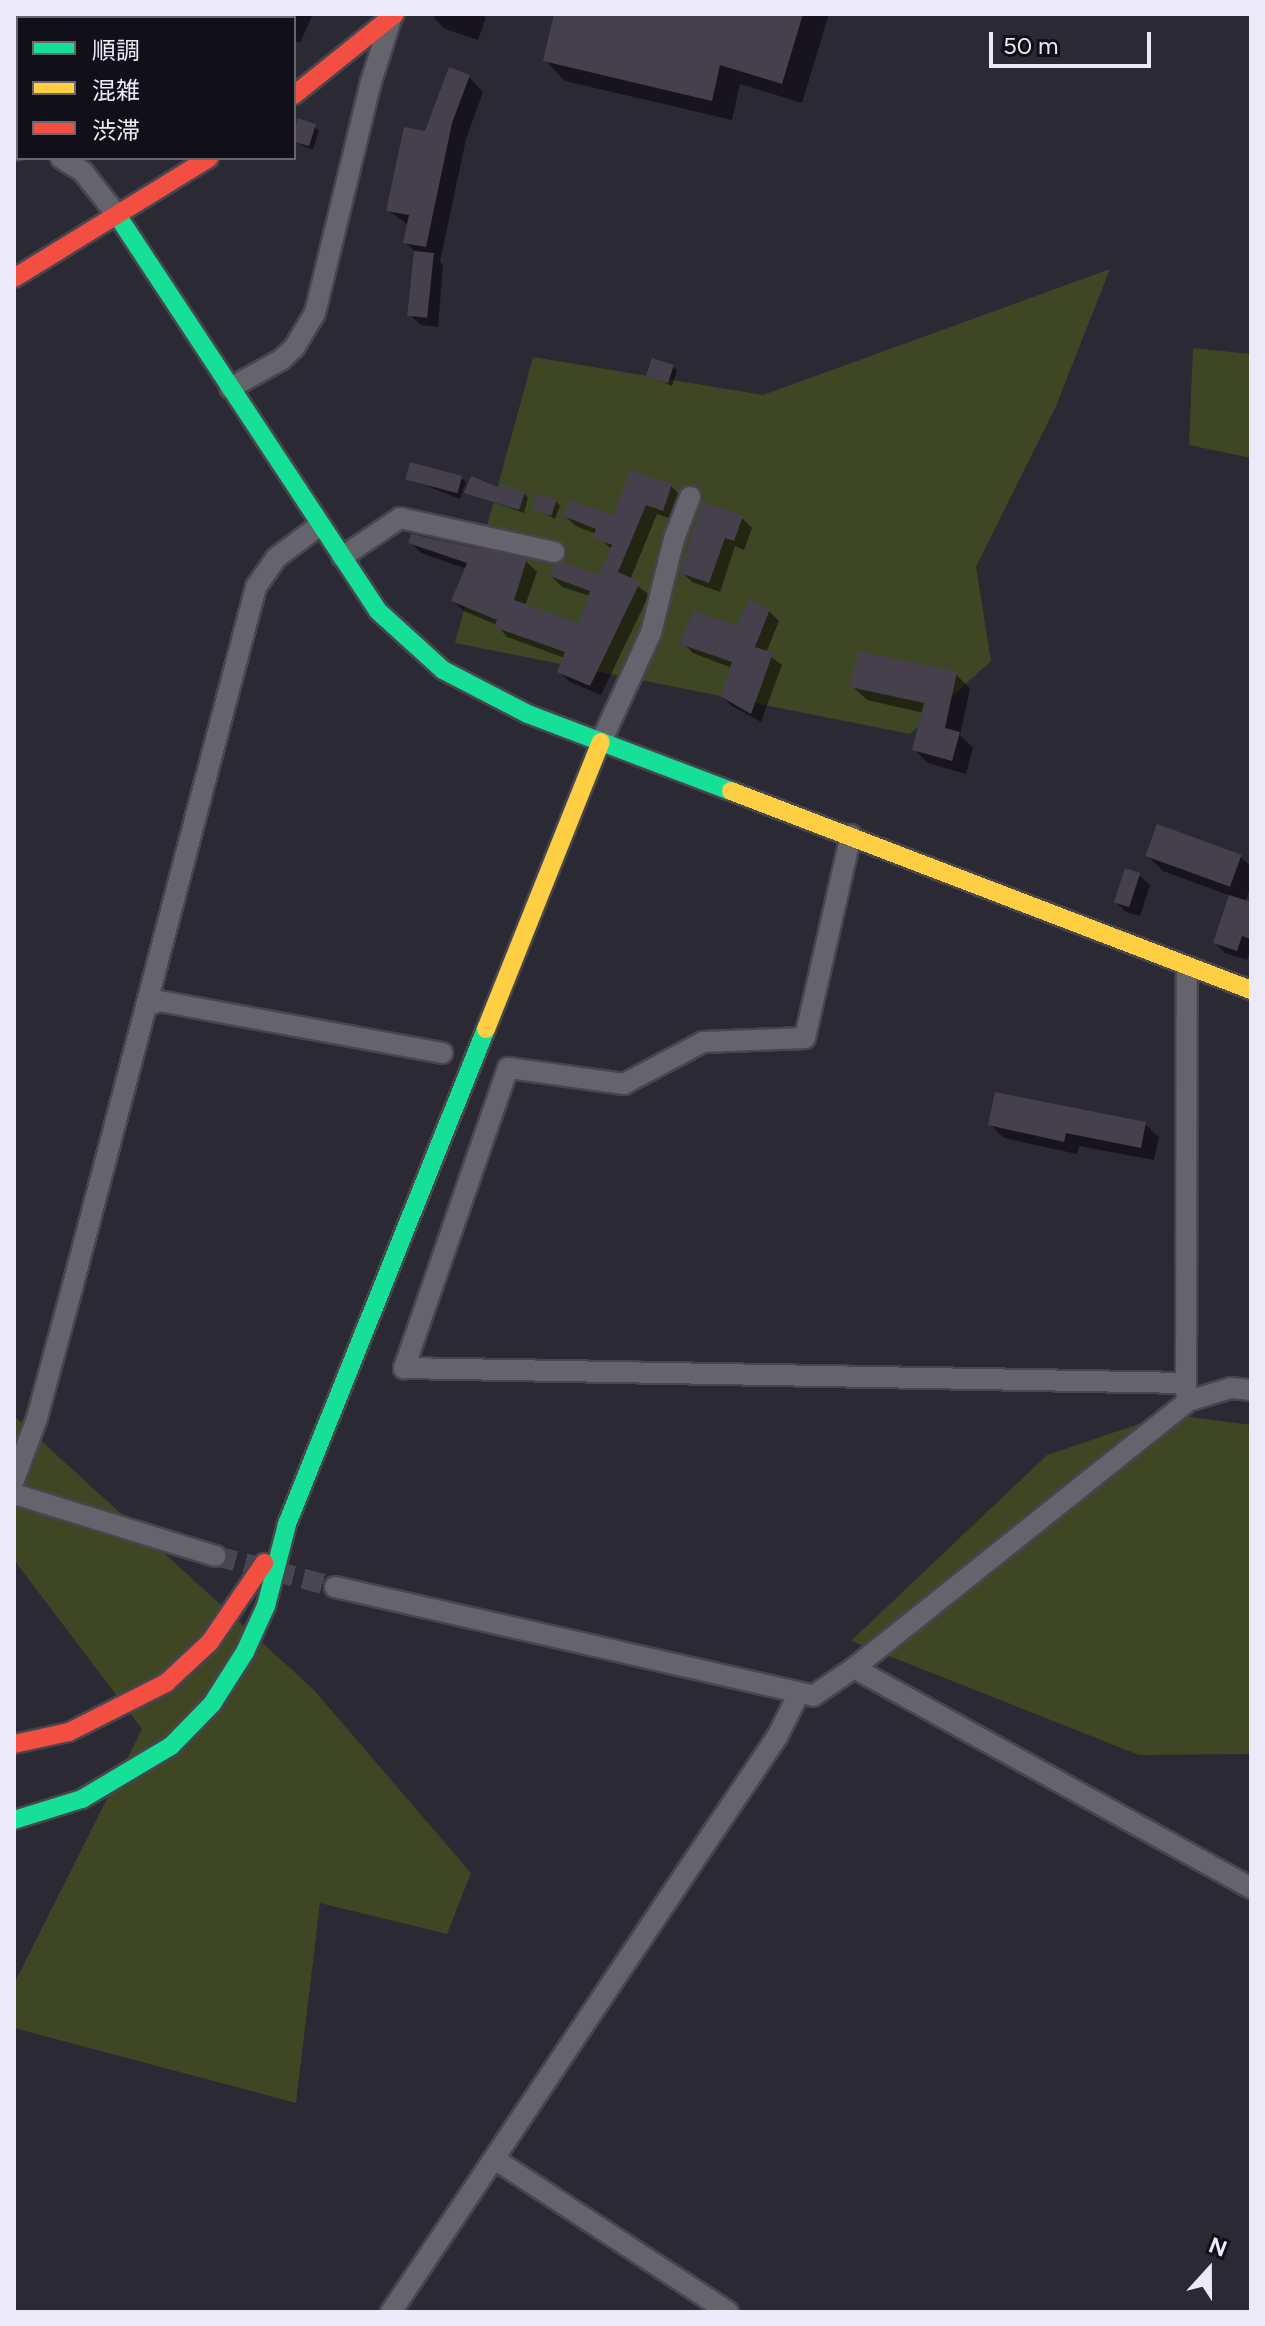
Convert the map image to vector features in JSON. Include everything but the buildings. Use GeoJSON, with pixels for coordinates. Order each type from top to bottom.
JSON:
{"type":"FeatureCollection","features":[{"type":"Feature","properties":{"kind":"main road"},"geometry":{"type":"LineString","coordinates":[[296,93],[393,16]]}},
{"type":"Feature","properties":{"kind":"main road"},"geometry":{"type":"LineString","coordinates":[[14,278],[206,160]]}},
{"type":"Feature","properties":{"kind":"main road"},"geometry":{"type":"LineString","coordinates":[[117,215],[378,611],[443,670],[528,714],[1251,990]]}},
{"type":"Feature","properties":{"kind":"main road"},"geometry":{"type":"LineString","coordinates":[[14,1820],[82,1799],[171,1746],[212,1704],[245,1652],[266,1606],[287,1524],[601,742]]}},
{"type":"Feature","properties":{"kind":"main road"},"geometry":{"type":"LineString","coordinates":[[14,1744],[69,1732],[166,1683],[210,1642],[287,1524]]}},
{"type":"Feature","properties":{"kind":"street"},"geometry":{"type":"LineString","coordinates":[[230,388],[281,360],[294,348],[315,313],[371,82],[393,16]]}},
{"type":"Feature","properties":{"kind":"street"},"geometry":{"type":"LineString","coordinates":[[64,160],[83,172],[117,215]]}},
{"type":"Feature","properties":{"kind":"street"},"geometry":{"type":"LineString","coordinates":[[601,742],[651,633],[674,539],[690,497]]}},
{"type":"Feature","properties":{"kind":"street"},"geometry":{"type":"LineString","coordinates":[[342,557],[400,518],[554,552]]}},
{"type":"Feature","properties":{"kind":"street"},"geometry":{"type":"LineString","coordinates":[[14,1480],[37,1418],[256,587],[276,558],[320,525]]}},
{"type":"Feature","properties":{"kind":"street"},"geometry":{"type":"LineString","coordinates":[[851,835],[805,1038],[703,1042],[624,1084],[508,1068],[404,1368],[1186,1392],[1231,1388],[1251,1390]]}},
{"type":"Feature","properties":{"kind":"street"},"geometry":{"type":"LineString","coordinates":[[1186,1392],[1187,967]]}},
{"type":"Feature","properties":{"kind":"street"},"geometry":{"type":"LineString","coordinates":[[147,1006],[159,1001],[442,1053]]}},
{"type":"Feature","properties":{"kind":"street"},"geometry":{"type":"LineString","coordinates":[[335,1587],[813,1696],[854,1668],[1186,1392]]}},
{"type":"Feature","properties":{"kind":"street"},"geometry":{"type":"LineString","coordinates":[[14,1494],[216,1556]]}},
{"type":"Feature","properties":{"kind":"street"},"geometry":{"type":"LineString","coordinates":[[854,1668],[1251,1888]]}},
{"type":"Feature","properties":{"kind":"street"},"geometry":{"type":"LineString","coordinates":[[391,2312],[496,2160],[777,1737],[799,1693]]}},
{"type":"Feature","properties":{"kind":"street"},"geometry":{"type":"LineString","coordinates":[[496,2160],[728,2312]]}},
{"type":"Feature","properties":{"kind":"green space"},"geometry":{"type":"Polygon","coordinates":[[[1110,269],[1056,406],[976,567],[991,661],[910,734],[455,643],[533,357],[763,395],[1110,269]]]}},
{"type":"Feature","properties":{"kind":"green space"},"geometry":{"type":"Polygon","coordinates":[[[1193,348],[1251,354],[1251,458],[1189,445],[1193,348]]]}},
{"type":"Feature","properties":{"kind":"green space"},"geometry":{"type":"Polygon","coordinates":[[[1168,1414],[1251,1425],[1251,1754],[1139,1755],[851,1641],[1047,1455],[1168,1414]]]}},
{"type":"Feature","properties":{"kind":"green space"},"geometry":{"type":"Polygon","coordinates":[[[14,1416],[314,1690],[471,1873],[447,1934],[320,1903],[296,2103],[14,2028],[14,1984],[142,1729],[14,1560],[14,1416]]]}},
{"type":"Feature","properties":{"kind":"tunnel"},"geometry":{"type":"LineString","coordinates":[[216,1556],[335,1587]]}},
{"type":"Feature","properties":{"kind":"traffic: fast"},"geometry":{"type":"LineString","coordinates":[[117,215],[378,611],[443,670],[528,714],[731,791]]}},
{"type":"Feature","properties":{"kind":"traffic: fast"},"geometry":{"type":"LineString","coordinates":[[14,1820],[82,1799],[171,1746],[212,1704],[245,1652],[266,1606],[287,1524],[486,1029]]}},
{"type":"Feature","properties":{"kind":"traffic: slow"},"geometry":{"type":"LineString","coordinates":[[486,1029],[601,742]]}},
{"type":"Feature","properties":{"kind":"traffic: slow"},"geometry":{"type":"LineString","coordinates":[[731,791],[1251,990]]}},
{"type":"Feature","properties":{"kind":"traffic: jam"},"geometry":{"type":"LineString","coordinates":[[296,93],[395,14]]}},
{"type":"Feature","properties":{"kind":"traffic: jam"},"geometry":{"type":"LineString","coordinates":[[14,278],[206,160]]}},
{"type":"Feature","properties":{"kind":"traffic: jam"},"geometry":{"type":"LineString","coordinates":[[14,1744],[69,1732],[166,1683],[210,1642],[264,1563]]}}]}
